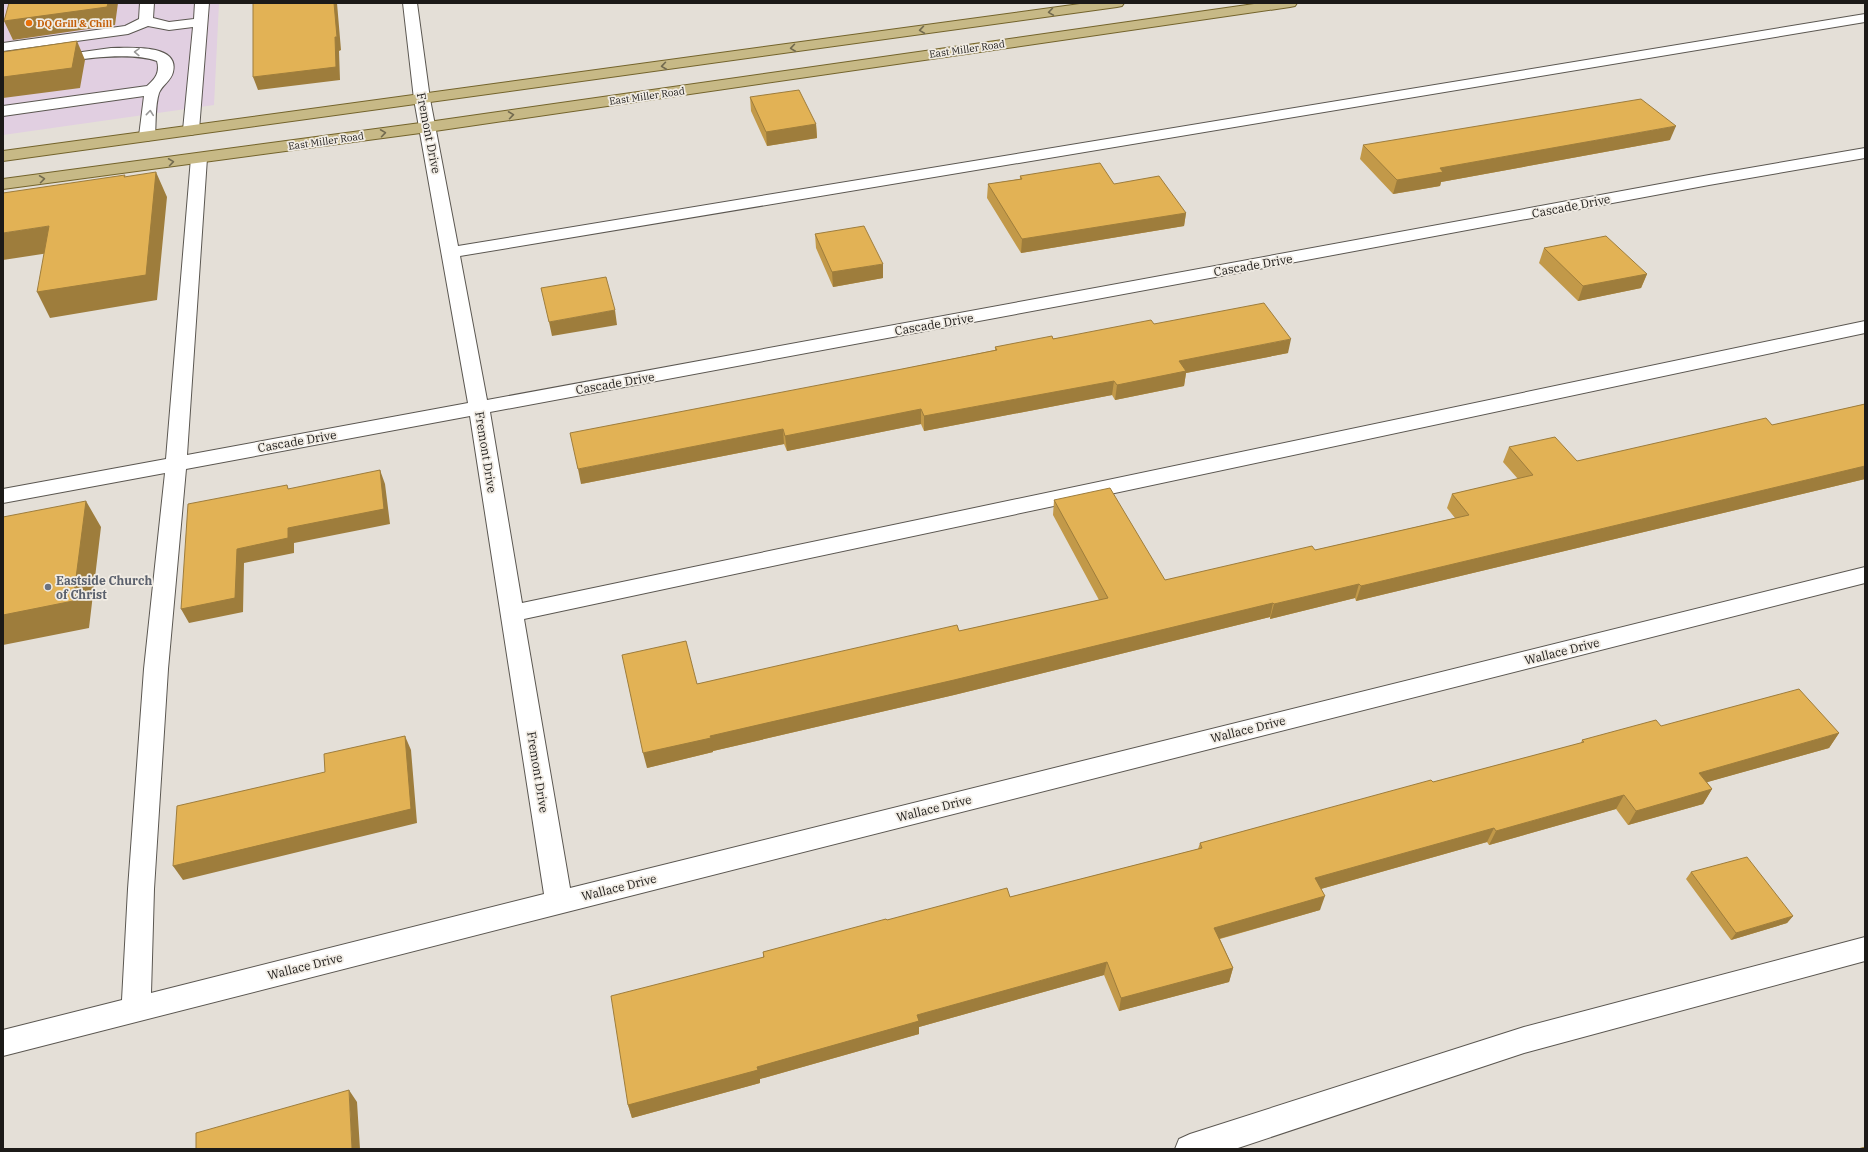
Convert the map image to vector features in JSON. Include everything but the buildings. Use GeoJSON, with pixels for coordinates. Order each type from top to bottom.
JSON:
{"type":"FeatureCollection","features":[{"type":"Feature","properties":{"kind":"main road"},"geometry":{"type":"LineString","coordinates":[[3,156],[1117,3]]}},
{"type":"Feature","properties":{"kind":"main road"},"geometry":{"type":"LineString","coordinates":[[1183,3],[1196,16]]}},
{"type":"Feature","properties":{"kind":"main road","name":"East Miller Road"},"geometry":{"type":"LineString","coordinates":[[3,184],[428,127],[1290,3]]}},
{"type":"Feature","properties":{"kind":"street"},"geometry":{"type":"LineString","coordinates":[[146,21],[147,3]]}},
{"type":"Feature","properties":{"kind":"street"},"geometry":{"type":"LineString","coordinates":[[191,130],[202,3]]}},
{"type":"Feature","properties":{"kind":"street","name":"Fremont Drive"},"geometry":{"type":"LineString","coordinates":[[414,4],[422,99],[479,408],[559,902]]}},
{"type":"Feature","properties":{"kind":"street"},"geometry":{"type":"LineString","coordinates":[[451,252],[1865,18]]}},
{"type":"Feature","properties":{"kind":"street"},"geometry":{"type":"LineString","coordinates":[[3,47],[128,30],[146,21],[169,26],[200,22]]}},
{"type":"Feature","properties":{"kind":"street"},"geometry":{"type":"LineString","coordinates":[[161,56],[198,51]]}},
{"type":"Feature","properties":{"kind":"street"},"geometry":{"type":"LineString","coordinates":[[3,67],[120,52],[156,54],[164,58],[167,64],[164,78],[152,90],[3,111]]}},
{"type":"Feature","properties":{"kind":"street"},"geometry":{"type":"LineString","coordinates":[[147,136],[152,90]]}},
{"type":"Feature","properties":{"kind":"street","name":"Cascade Drive"},"geometry":{"type":"LineString","coordinates":[[3,496],[1865,152]]}},
{"type":"Feature","properties":{"kind":"street"},"geometry":{"type":"LineString","coordinates":[[136,1009],[141,889],[156,669],[176,464],[199,158]]}},
{"type":"Feature","properties":{"kind":"street"},"geometry":{"type":"LineString","coordinates":[[512,613],[1865,327]]}},
{"type":"Feature","properties":{"kind":"street","name":"Wallace Drive"},"geometry":{"type":"LineString","coordinates":[[3,1043],[559,902],[1865,575]]}},
{"type":"Feature","properties":{"kind":"street"},"geometry":{"type":"LineString","coordinates":[[1190,1149],[1524,1040],[1865,949]]}},
{"type":"Feature","properties":{"kind":"shaded area"},"geometry":{"type":"Polygon","coordinates":[[[3,3],[219,3],[214,105],[3,135],[3,3]]]}},
{"type":"Feature","properties":{"kind":"place","name":"DQ Grill & Chill"},"geometry":{"type":"Point","coordinates":[29,23]}},
{"type":"Feature","properties":{"kind":"place","name":"Eastside Church of Christ"},"geometry":{"type":"Point","coordinates":[48,587]}}]}
